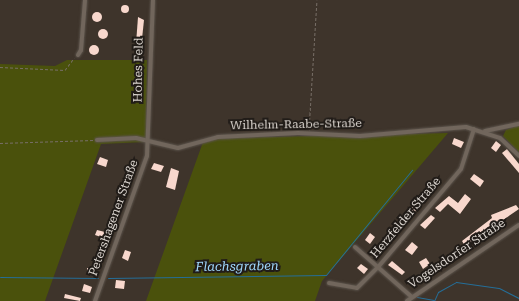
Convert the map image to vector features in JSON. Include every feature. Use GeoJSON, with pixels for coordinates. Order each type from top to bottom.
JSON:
{"type":"FeatureCollection","features":[{"type":"Feature","properties":{"kind":"street"},"geometry":{"type":"LineString","coordinates":[[78,55],[81,50],[85,0]]}},
{"type":"Feature","properties":{"kind":"street","name":"Hohes Feld"},"geometry":{"type":"LineString","coordinates":[[148,141],[153,0]]}},
{"type":"Feature","properties":{"kind":"street"},"geometry":{"type":"LineString","coordinates":[[486,131],[519,124]]}},
{"type":"Feature","properties":{"kind":"street","name":"Wilhelm-Raabe-Straße"},"geometry":{"type":"LineString","coordinates":[[96,140],[148,141],[178,148],[218,137],[308,134],[354,136],[450,127],[486,131]]}},
{"type":"Feature","properties":{"kind":"street","name":"Herzfelder Straße"},"geometry":{"type":"LineString","coordinates":[[329,283],[357,288],[379,266],[461,169],[474,129]]}},
{"type":"Feature","properties":{"kind":"street"},"geometry":{"type":"LineString","coordinates":[[486,131],[500,138],[519,156]]}},
{"type":"Feature","properties":{"kind":"street","name":"Petershagener Straße"},"geometry":{"type":"LineString","coordinates":[[95,301],[144,167],[148,141]]}},
{"type":"Feature","properties":{"kind":"street","name":"Vogelsdorfer Straße"},"geometry":{"type":"LineString","coordinates":[[407,301],[519,225]]}},
{"type":"Feature","properties":{"kind":"street"},"geometry":{"type":"LineString","coordinates":[[355,247],[379,266],[412,297]]}},
{"type":"Feature","properties":{"kind":"path"},"geometry":{"type":"LineString","coordinates":[[308,134],[317,0]]}},
{"type":"Feature","properties":{"kind":"path"},"geometry":{"type":"LineString","coordinates":[[0,67],[65,70],[78,55]]}},
{"type":"Feature","properties":{"kind":"path"},"geometry":{"type":"LineString","coordinates":[[0,143],[96,140]]}},
{"type":"Feature","properties":{"kind":"green space"},"geometry":{"type":"Polygon","coordinates":[[[67,60],[147,60],[146,142],[101,144],[45,301],[0,301],[0,64],[55,66],[67,60]]]}},
{"type":"Feature","properties":{"kind":"green space"},"geometry":{"type":"Polygon","coordinates":[[[519,125],[519,152],[503,136],[506,130],[519,125]]]}},
{"type":"Feature","properties":{"kind":"green space"},"geometry":{"type":"Polygon","coordinates":[[[448,133],[322,281],[315,301],[146,301],[203,142],[218,138],[448,133]]]}},
{"type":"Feature","properties":{"kind":"building"},"geometry":{"type":"Polygon","coordinates":[[[123,5],[127,5],[129,9],[127,13],[123,13],[121,11],[121,7],[123,5]]]}},
{"type":"Feature","properties":{"kind":"building"},"geometry":{"type":"Polygon","coordinates":[[[97,12],[102,17],[97,22],[92,17],[97,12]]]}},
{"type":"Feature","properties":{"kind":"building"},"geometry":{"type":"Polygon","coordinates":[[[138,17],[144,20],[140,58],[135,57],[138,17]]]}},
{"type":"Feature","properties":{"kind":"building"},"geometry":{"type":"Polygon","coordinates":[[[103,29],[108,34],[103,39],[98,34],[103,29]]]}},
{"type":"Feature","properties":{"kind":"building"},"geometry":{"type":"Polygon","coordinates":[[[94,45],[99,50],[94,55],[89,50],[94,45]]]}},
{"type":"Feature","properties":{"kind":"building"},"geometry":{"type":"Polygon","coordinates":[[[454,138],[464,142],[461,148],[452,144],[454,138]]]}},
{"type":"Feature","properties":{"kind":"building"},"geometry":{"type":"Polygon","coordinates":[[[496,141],[501,145],[496,152],[491,148],[496,141]]]}},
{"type":"Feature","properties":{"kind":"building"},"geometry":{"type":"Polygon","coordinates":[[[507,149],[519,164],[519,173],[502,153],[507,149]]]}},
{"type":"Feature","properties":{"kind":"building"},"geometry":{"type":"Polygon","coordinates":[[[100,157],[108,160],[106,167],[97,164],[100,157]]]}},
{"type":"Feature","properties":{"kind":"building"},"geometry":{"type":"Polygon","coordinates":[[[154,163],[164,166],[161,172],[151,169],[154,163]]]}},
{"type":"Feature","properties":{"kind":"building"},"geometry":{"type":"Polygon","coordinates":[[[171,168],[179,171],[175,190],[166,187],[171,168]]]}},
{"type":"Feature","properties":{"kind":"building"},"geometry":{"type":"Polygon","coordinates":[[[474,174],[484,181],[480,187],[470,179],[474,174]]]}},
{"type":"Feature","properties":{"kind":"building"},"geometry":{"type":"Polygon","coordinates":[[[465,194],[471,199],[460,214],[448,204],[440,212],[435,208],[449,196],[458,203],[465,194]]]}},
{"type":"Feature","properties":{"kind":"building"},"geometry":{"type":"Polygon","coordinates":[[[414,205],[418,208],[382,252],[377,248],[386,235],[414,205]]]}},
{"type":"Feature","properties":{"kind":"building"},"geometry":{"type":"Polygon","coordinates":[[[516,205],[519,209],[465,246],[462,241],[492,218],[491,215],[516,205]]]}},
{"type":"Feature","properties":{"kind":"building"},"geometry":{"type":"Polygon","coordinates":[[[431,215],[435,218],[425,229],[420,225],[431,215]]]}},
{"type":"Feature","properties":{"kind":"building"},"geometry":{"type":"Polygon","coordinates":[[[97,230],[109,233],[107,239],[95,235],[97,230]]]}},
{"type":"Feature","properties":{"kind":"building"},"geometry":{"type":"Polygon","coordinates":[[[370,233],[375,237],[370,244],[365,240],[370,233]]]}},
{"type":"Feature","properties":{"kind":"building"},"geometry":{"type":"Polygon","coordinates":[[[412,242],[418,247],[412,255],[405,250],[412,242]]]}},
{"type":"Feature","properties":{"kind":"building"},"geometry":{"type":"Polygon","coordinates":[[[125,250],[131,252],[128,261],[122,258],[125,250]]]}},
{"type":"Feature","properties":{"kind":"building"},"geometry":{"type":"Polygon","coordinates":[[[426,258],[430,264],[423,269],[419,262],[426,258]]]}},
{"type":"Feature","properties":{"kind":"building"},"geometry":{"type":"Polygon","coordinates":[[[392,261],[405,272],[402,275],[388,265],[392,261]]]}},
{"type":"Feature","properties":{"kind":"building"},"geometry":{"type":"Polygon","coordinates":[[[361,264],[368,269],[364,274],[357,268],[361,264]]]}},
{"type":"Feature","properties":{"kind":"building"},"geometry":{"type":"Polygon","coordinates":[[[87,268],[93,268],[93,275],[87,275],[87,268]]]}},
{"type":"Feature","properties":{"kind":"building"},"geometry":{"type":"Polygon","coordinates":[[[116,280],[125,281],[124,289],[115,288],[116,280]]]}},
{"type":"Feature","properties":{"kind":"building"},"geometry":{"type":"Polygon","coordinates":[[[84,284],[92,287],[90,293],[82,291],[84,284]]]}},
{"type":"Feature","properties":{"kind":"building"},"geometry":{"type":"Polygon","coordinates":[[[65,294],[81,298],[80,301],[64,298],[65,294]]]}},
{"type":"Feature","properties":{"kind":"waterway","name":"Flachsgraben"},"geometry":{"type":"LineString","coordinates":[[108,278],[326,275],[412,170]]}},
{"type":"Feature","properties":{"kind":"waterway","name":"Flachsgraben"},"geometry":{"type":"LineString","coordinates":[[0,277],[98,278]]}},
{"type":"Feature","properties":{"kind":"waterway"},"geometry":{"type":"LineString","coordinates":[[434,301],[438,292],[456,282],[499,288],[519,298]]}},
{"type":"Feature","properties":{"kind":"waterway","name":"Flachsgraben"},"geometry":{"type":"LineString","coordinates":[[417,297],[434,300]]}}]}
